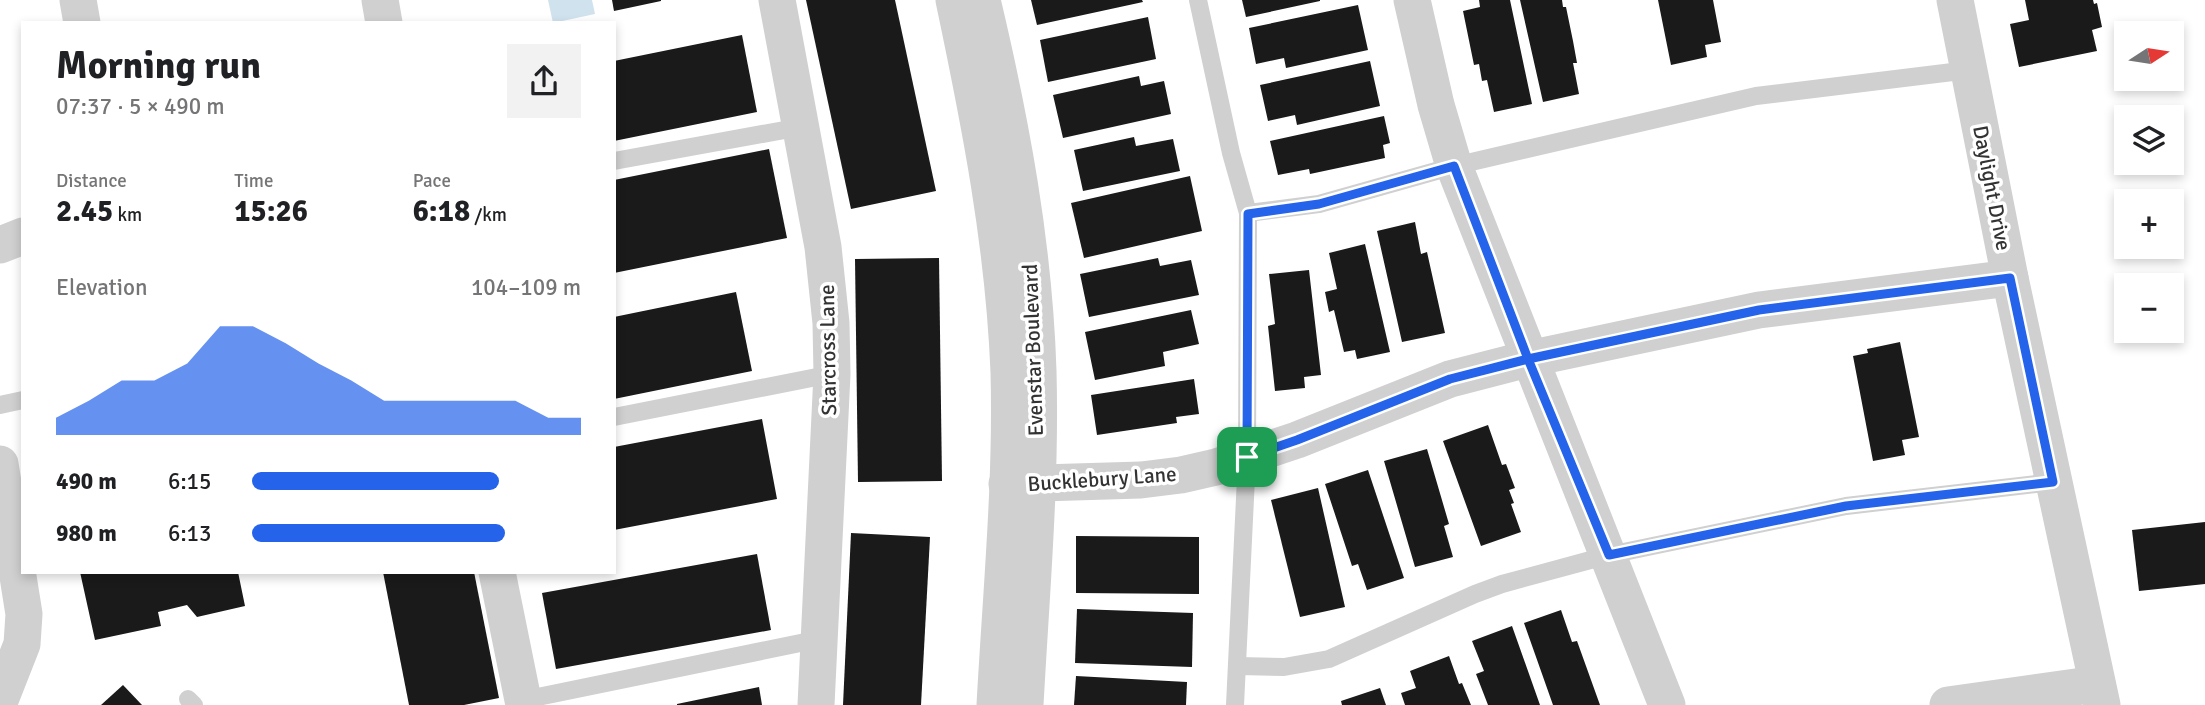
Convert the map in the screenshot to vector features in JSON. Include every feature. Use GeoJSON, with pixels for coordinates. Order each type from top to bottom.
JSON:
{"type":"FeatureCollection","features":[{"type":"Feature","properties":{"kind":"street"},"geometry":{"type":"LineString","coordinates":[[78,0],[82,21]]}},
{"type":"Feature","properties":{"kind":"street"},"geometry":{"type":"LineString","coordinates":[[380,0],[384,21]]}},
{"type":"Feature","properties":{"kind":"street","name":"Starcross Lane"},"geometry":{"type":"LineString","coordinates":[[777,0],[825,259],[831,323],[832,374],[816,705]]}},
{"type":"Feature","properties":{"kind":"street","name":"Evenstar Boulevard"},"geometry":{"type":"LineString","coordinates":[[954,0],[984,142],[998,234],[1009,368],[1010,430],[1022,484],[1025,705]]}},
{"type":"Feature","properties":{"kind":"street","name":"Evenstar Boulevard"},"geometry":{"type":"LineString","coordinates":[[982,0],[1012,135],[1031,263],[1038,372],[995,705]]}},
{"type":"Feature","properties":{"kind":"street"},"geometry":{"type":"LineString","coordinates":[[1412,0],[1436,105],[1454,166],[1528,359],[1667,705]]}},
{"type":"Feature","properties":{"kind":"street","name":"Daylight Drive"},"geometry":{"type":"LineString","coordinates":[[1955,0],[2010,278],[2100,695]]}},
{"type":"Feature","properties":{"kind":"street"},"geometry":{"type":"LineString","coordinates":[[0,245],[21,237]]}},
{"type":"Feature","properties":{"kind":"street","name":"Bucklebury Lane"},"geometry":{"type":"LineString","coordinates":[[1022,484],[1141,480],[1181,475],[1297,440],[1450,379],[1528,359],[1759,310],[2010,278]]}},
{"type":"Feature","properties":{"kind":"street"},"geometry":{"type":"LineString","coordinates":[[0,700],[22,644],[24,614],[8,498]]}},
{"type":"Feature","properties":{"kind":"street"},"geometry":{"type":"LineString","coordinates":[[497,574],[524,702]]}},
{"type":"Feature","properties":{"kind":"street"},"geometry":{"type":"LineString","coordinates":[[1948,705],[2100,695]]}},
{"type":"Feature","properties":{"kind":"lane"},"geometry":{"type":"LineString","coordinates":[[1198,0],[1231,153],[1248,214],[1247,457],[1235,705]]}},
{"type":"Feature","properties":{"kind":"lane"},"geometry":{"type":"LineString","coordinates":[[1248,214],[1319,204],[1454,166],[1756,96],[1969,70]]}},
{"type":"Feature","properties":{"kind":"lane"},"geometry":{"type":"LineString","coordinates":[[616,161],[801,127]]}},
{"type":"Feature","properties":{"kind":"lane"},"geometry":{"type":"LineString","coordinates":[[616,417],[832,374]]}},
{"type":"Feature","properties":{"kind":"lane"},"geometry":{"type":"LineString","coordinates":[[0,405],[21,400]]}},
{"type":"Feature","properties":{"kind":"lane"},"geometry":{"type":"LineString","coordinates":[[1238,666],[1284,667],[1329,659],[1484,591],[1609,555],[1846,506],[2053,482]]}},
{"type":"Feature","properties":{"kind":"lane"},"geometry":{"type":"LineString","coordinates":[[524,702],[820,639]]}},
{"type":"Feature","properties":{"kind":"water"},"geometry":{"type":"Polygon","coordinates":[[[548,0],[592,0],[595,14],[553,21],[548,0]]]}},
{"type":"Feature","properties":{"kind":"building"},"geometry":{"type":"Polygon","coordinates":[[[612,0],[661,0],[661,1],[614,11],[612,0]]]}},
{"type":"Feature","properties":{"kind":"building"},"geometry":{"type":"Polygon","coordinates":[[[806,0],[895,0],[936,191],[851,209],[806,0]]]}},
{"type":"Feature","properties":{"kind":"building"},"geometry":{"type":"Polygon","coordinates":[[[1031,0],[1142,0],[1143,2],[1037,25],[1031,0]]]}},
{"type":"Feature","properties":{"kind":"building"},"geometry":{"type":"Polygon","coordinates":[[[1242,0],[1320,0],[1320,1],[1246,17],[1242,0]]]}},
{"type":"Feature","properties":{"kind":"building"},"geometry":{"type":"Polygon","coordinates":[[[1479,0],[1510,0],[1532,104],[1494,112],[1487,80],[1482,81],[1479,64],[1474,65],[1463,11],[1480,7],[1479,0]]]}},
{"type":"Feature","properties":{"kind":"building"},"geometry":{"type":"Polygon","coordinates":[[[1520,0],[1562,0],[1563,7],[1566,7],[1577,63],[1573,63],[1579,94],[1543,102],[1520,0]]]}},
{"type":"Feature","properties":{"kind":"building"},"geometry":{"type":"Polygon","coordinates":[[[1658,0],[1713,0],[1721,42],[1705,45],[1707,57],[1671,65],[1658,0]]]}},
{"type":"Feature","properties":{"kind":"building"},"geometry":{"type":"Polygon","coordinates":[[[2025,0],[2093,0],[2094,4],[2097,3],[2102,27],[2092,30],[2097,51],[2019,67],[2010,24],[2029,20],[2025,0]]]}},
{"type":"Feature","properties":{"kind":"building"},"geometry":{"type":"Polygon","coordinates":[[[1358,5],[1368,50],[1286,68],[1284,58],[1256,64],[1249,28],[1358,5]]]}},
{"type":"Feature","properties":{"kind":"building"},"geometry":{"type":"Polygon","coordinates":[[[1148,17],[1156,59],[1048,82],[1040,40],[1148,17]]]}},
{"type":"Feature","properties":{"kind":"building"},"geometry":{"type":"Polygon","coordinates":[[[742,35],[757,112],[616,141],[616,61],[742,35]]]}},
{"type":"Feature","properties":{"kind":"building"},"geometry":{"type":"Polygon","coordinates":[[[1370,61],[1380,106],[1297,125],[1295,115],[1268,121],[1260,85],[1370,61]]]}},
{"type":"Feature","properties":{"kind":"building"},"geometry":{"type":"Polygon","coordinates":[[[1139,76],[1141,86],[1164,81],[1171,114],[1063,138],[1053,95],[1139,76]]]}},
{"type":"Feature","properties":{"kind":"building"},"geometry":{"type":"Polygon","coordinates":[[[1384,116],[1390,143],[1383,145],[1385,158],[1310,174],[1309,169],[1278,175],[1270,141],[1384,116]]]}},
{"type":"Feature","properties":{"kind":"building"},"geometry":{"type":"Polygon","coordinates":[[[1134,137],[1136,146],[1173,139],[1180,171],[1083,191],[1074,150],[1134,137]]]}},
{"type":"Feature","properties":{"kind":"building"},"geometry":{"type":"Polygon","coordinates":[[[769,149],[787,238],[616,273],[616,180],[769,149]]]}},
{"type":"Feature","properties":{"kind":"building"},"geometry":{"type":"Polygon","coordinates":[[[1190,176],[1202,231],[1084,258],[1071,203],[1190,176]]]}},
{"type":"Feature","properties":{"kind":"building"},"geometry":{"type":"Polygon","coordinates":[[[1415,222],[1421,254],[1427,252],[1445,333],[1402,342],[1377,231],[1415,222]]]}},
{"type":"Feature","properties":{"kind":"building"},"geometry":{"type":"Polygon","coordinates":[[[1365,244],[1390,352],[1357,359],[1355,350],[1344,352],[1334,310],[1329,312],[1325,292],[1337,289],[1329,253],[1365,244]]]}},
{"type":"Feature","properties":{"kind":"building"},"geometry":{"type":"Polygon","coordinates":[[[939,258],[942,481],[858,482],[855,259],[939,258]]]}},
{"type":"Feature","properties":{"kind":"building"},"geometry":{"type":"Polygon","coordinates":[[[1158,258],[1160,266],[1191,260],[1199,295],[1089,317],[1080,274],[1158,258]]]}},
{"type":"Feature","properties":{"kind":"building"},"geometry":{"type":"Polygon","coordinates":[[[1309,270],[1321,375],[1304,377],[1305,388],[1275,391],[1268,326],[1275,324],[1269,274],[1309,270]]]}},
{"type":"Feature","properties":{"kind":"building"},"geometry":{"type":"Polygon","coordinates":[[[736,292],[752,371],[616,399],[616,317],[736,292]]]}},
{"type":"Feature","properties":{"kind":"building"},"geometry":{"type":"Polygon","coordinates":[[[1191,310],[1199,344],[1163,352],[1165,366],[1095,380],[1085,332],[1191,310]]]}},
{"type":"Feature","properties":{"kind":"building"},"geometry":{"type":"Polygon","coordinates":[[[1900,342],[1919,437],[1902,440],[1905,455],[1873,461],[1853,356],[1868,353],[1867,349],[1900,342]]]}},
{"type":"Feature","properties":{"kind":"building"},"geometry":{"type":"Polygon","coordinates":[[[1194,379],[1199,414],[1176,417],[1177,423],[1097,435],[1091,395],[1194,379]]]}},
{"type":"Feature","properties":{"kind":"building"},"geometry":{"type":"Polygon","coordinates":[[[762,419],[777,499],[616,530],[616,447],[762,419]]]}},
{"type":"Feature","properties":{"kind":"building"},"geometry":{"type":"Polygon","coordinates":[[[1488,425],[1502,465],[1506,464],[1515,488],[1509,490],[1521,532],[1481,546],[1443,441],[1488,425]]]}},
{"type":"Feature","properties":{"kind":"building"},"geometry":{"type":"Polygon","coordinates":[[[1427,449],[1449,524],[1444,526],[1453,557],[1415,567],[1384,461],[1427,449]]]}},
{"type":"Feature","properties":{"kind":"building"},"geometry":{"type":"Polygon","coordinates":[[[1368,470],[1404,578],[1367,590],[1358,564],[1352,566],[1325,484],[1368,470]]]}},
{"type":"Feature","properties":{"kind":"building"},"geometry":{"type":"Polygon","coordinates":[[[1318,488],[1345,607],[1300,617],[1271,500],[1318,488]]]}},
{"type":"Feature","properties":{"kind":"building"},"geometry":{"type":"Polygon","coordinates":[[[2205,522],[2205,584],[2139,591],[2132,530],[2205,522]]]}},
{"type":"Feature","properties":{"kind":"building"},"geometry":{"type":"Polygon","coordinates":[[[851,533],[930,537],[921,705],[843,705],[851,533]]]}},
{"type":"Feature","properties":{"kind":"building"},"geometry":{"type":"Polygon","coordinates":[[[1076,536],[1199,537],[1199,594],[1076,593],[1076,536]]]}},
{"type":"Feature","properties":{"kind":"building"},"geometry":{"type":"Polygon","coordinates":[[[757,554],[771,630],[556,669],[542,593],[757,554]]]}},
{"type":"Feature","properties":{"kind":"building"},"geometry":{"type":"Polygon","coordinates":[[[80,574],[238,574],[245,606],[197,617],[187,605],[158,612],[161,626],[95,640],[80,574]]]}},
{"type":"Feature","properties":{"kind":"building"},"geometry":{"type":"Polygon","coordinates":[[[383,574],[474,574],[499,698],[464,705],[409,705],[383,574]]]}},
{"type":"Feature","properties":{"kind":"building"},"geometry":{"type":"Polygon","coordinates":[[[1077,609],[1193,613],[1192,667],[1075,663],[1077,609]]]}},
{"type":"Feature","properties":{"kind":"building"},"geometry":{"type":"Polygon","coordinates":[[[1561,610],[1572,642],[1577,641],[1600,705],[1553,705],[1524,623],[1561,610]]]}},
{"type":"Feature","properties":{"kind":"building"},"geometry":{"type":"Polygon","coordinates":[[[1512,626],[1540,705],[1488,705],[1476,674],[1484,671],[1472,641],[1512,626]]]}},
{"type":"Feature","properties":{"kind":"building"},"geometry":{"type":"Polygon","coordinates":[[[1449,656],[1459,684],[1462,683],[1471,705],[1405,705],[1401,693],[1416,688],[1410,671],[1449,656]]]}},
{"type":"Feature","properties":{"kind":"building"},"geometry":{"type":"Polygon","coordinates":[[[1076,676],[1187,682],[1186,705],[1074,705],[1076,676]]]}},
{"type":"Feature","properties":{"kind":"building"},"geometry":{"type":"Polygon","coordinates":[[[123,685],[142,705],[101,705],[123,685]]]}},
{"type":"Feature","properties":{"kind":"building"},"geometry":{"type":"Polygon","coordinates":[[[759,687],[762,705],[677,705],[677,704],[759,687]]]}},
{"type":"Feature","properties":{"kind":"building"},"geometry":{"type":"Polygon","coordinates":[[[1380,688],[1386,705],[1342,705],[1341,701],[1380,688]]]}},
{"type":"Feature","properties":{"kind":"route"},"geometry":{"type":"LineString","coordinates":[[1247,457],[1248,214],[1319,204],[1454,166],[1528,359],[1759,310],[2010,278],[2053,482],[1846,506],[1609,555],[1528,359],[1450,379],[1247,457]]}}]}
